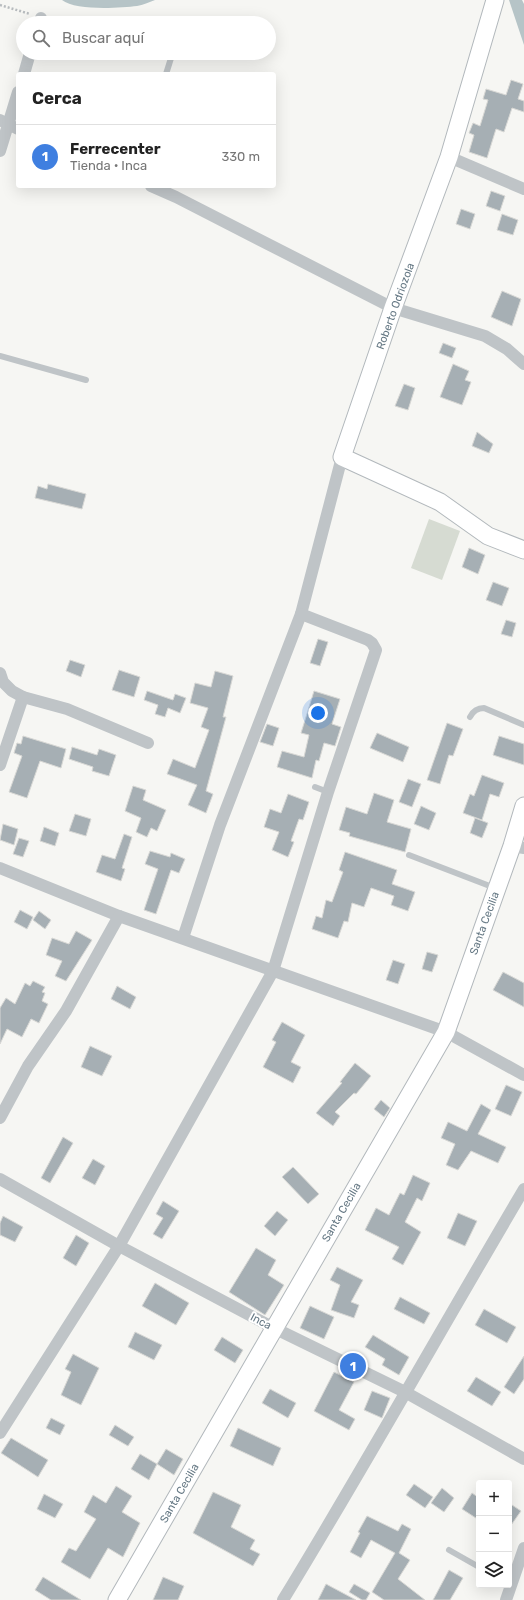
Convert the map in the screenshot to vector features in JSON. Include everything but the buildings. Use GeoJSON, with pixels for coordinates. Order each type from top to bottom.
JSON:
{"type":"FeatureCollection","features":[{"type":"Feature","properties":{"kind":"street","name":"Roberto Odriozola"},"geometry":{"type":"LineString","coordinates":[[183,938],[220,825],[301,614],[342,457],[393,308],[449,157],[495,3]]}},
{"type":"Feature","properties":{"kind":"street"},"geometry":{"type":"LineString","coordinates":[[25,72],[28,60]]}},
{"type":"Feature","properties":{"kind":"street"},"geometry":{"type":"LineString","coordinates":[[0,151],[16,99]]}},
{"type":"Feature","properties":{"kind":"street"},"geometry":{"type":"LineString","coordinates":[[449,157],[524,189]]}},
{"type":"Feature","properties":{"kind":"street"},"geometry":{"type":"LineString","coordinates":[[156,188],[393,308],[485,336],[507,349],[524,364]]}},
{"type":"Feature","properties":{"kind":"street"},"geometry":{"type":"LineString","coordinates":[[342,457],[440,502],[488,536],[524,550]]}},
{"type":"Feature","properties":{"kind":"street"},"geometry":{"type":"LineString","coordinates":[[0,1433],[119,1246],[273,971],[328,792],[376,650],[372,643],[368,640],[301,614]]}},
{"type":"Feature","properties":{"kind":"street"},"geometry":{"type":"LineString","coordinates":[[0,674],[3,682],[23,697],[67,709],[148,743]]}},
{"type":"Feature","properties":{"kind":"street"},"geometry":{"type":"LineString","coordinates":[[0,765],[23,697]]}},
{"type":"Feature","properties":{"kind":"street","name":"Santa Cecilia"},"geometry":{"type":"LineString","coordinates":[[117,1600],[446,1032],[496,888],[518,847],[524,806]]}},
{"type":"Feature","properties":{"kind":"street"},"geometry":{"type":"LineString","coordinates":[[0,868],[119,916],[446,1032],[524,1075]]}},
{"type":"Feature","properties":{"kind":"street"},"geometry":{"type":"LineString","coordinates":[[0,1118],[28,1066],[66,1011],[119,916]]}},
{"type":"Feature","properties":{"kind":"street","name":"Inca"},"geometry":{"type":"LineString","coordinates":[[0,1179],[119,1246],[274,1328],[405,1392],[524,1459]]}},
{"type":"Feature","properties":{"kind":"street"},"geometry":{"type":"LineString","coordinates":[[284,1600],[346,1497],[405,1392],[524,1189]]}},
{"type":"Feature","properties":{"kind":"street"},"geometry":{"type":"LineString","coordinates":[[512,1581],[524,1548]]}},
{"type":"Feature","properties":{"kind":"street"},"geometry":{"type":"LineString","coordinates":[[506,1600],[509,1588]]}},
{"type":"Feature","properties":{"kind":"lane"},"geometry":{"type":"LineString","coordinates":[[167,72],[170,60]]}},
{"type":"Feature","properties":{"kind":"lane"},"geometry":{"type":"LineString","coordinates":[[0,356],[86,380]]}},
{"type":"Feature","properties":{"kind":"lane"},"geometry":{"type":"LineString","coordinates":[[470,717],[477,709],[484,708],[524,725]]}},
{"type":"Feature","properties":{"kind":"lane"},"geometry":{"type":"LineString","coordinates":[[314,787],[328,792]]}},
{"type":"Feature","properties":{"kind":"lane"},"geometry":{"type":"LineString","coordinates":[[409,855],[496,888]]}},
{"type":"Feature","properties":{"kind":"lane"},"geometry":{"type":"LineString","coordinates":[[449,1550],[476,1566]]}},
{"type":"Feature","properties":{"kind":"path"},"geometry":{"type":"LineString","coordinates":[[0,5],[29,16]]}},
{"type":"Feature","properties":{"kind":"shaded area"},"geometry":{"type":"Polygon","coordinates":[[[62,0],[155,0],[137,6],[98,8],[77,6],[62,0]]]}},
{"type":"Feature","properties":{"kind":"shaded area"},"geometry":{"type":"Polygon","coordinates":[[[509,0],[522,0],[524,4],[524,45],[509,0]]]}},
{"type":"Feature","properties":{"kind":"shaded area"},"geometry":{"type":"Polygon","coordinates":[[[429,519],[460,531],[442,580],[411,568],[429,519]]]}},
{"type":"Feature","properties":{"kind":"place","name":"Ferrecenter"},"geometry":{"type":"Point","coordinates":[353,1366]}}]}
